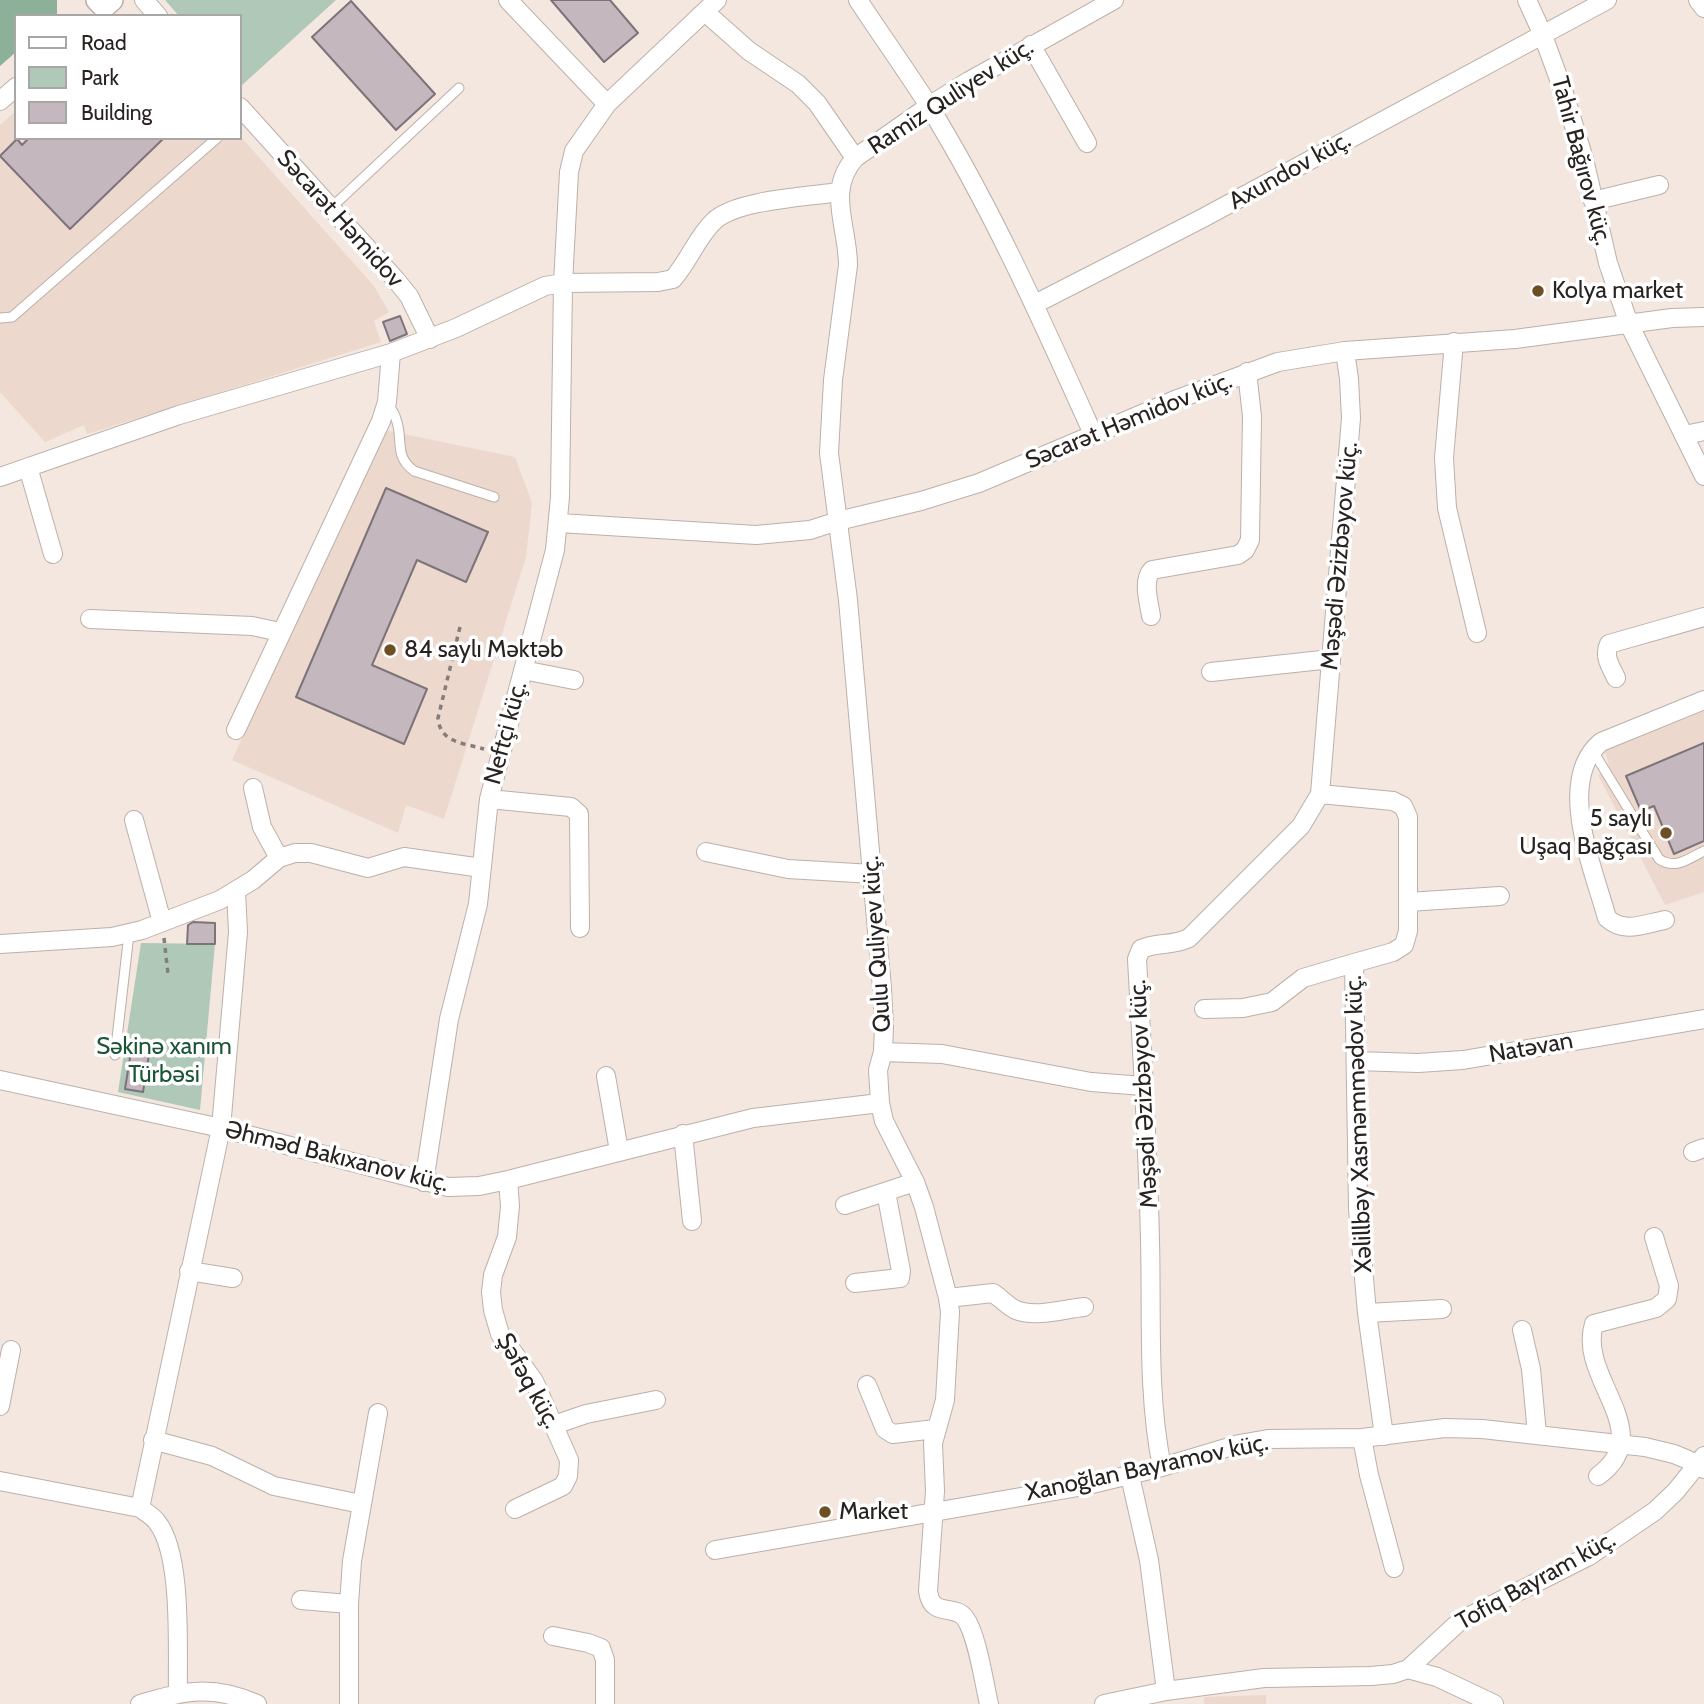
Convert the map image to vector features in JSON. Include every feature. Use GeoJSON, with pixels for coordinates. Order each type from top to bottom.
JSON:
{"type":"FeatureCollection","features":[{"type":"Feature","properties":{"kind":"street"},"geometry":{"type":"LineString","coordinates":[[144,0],[156,14]]}},
{"type":"Feature","properties":{"kind":"street"},"geometry":{"type":"LineString","coordinates":[[508,0],[607,104]]}},
{"type":"Feature","properties":{"kind":"street"},"geometry":{"type":"LineString","coordinates":[[858,0],[929,106],[1035,304],[1093,435]]}},
{"type":"Feature","properties":{"kind":"street","name":"Ramiz Quliyev küç."},"geometry":{"type":"LineString","coordinates":[[839,192],[846,169],[855,158],[929,106],[1031,45],[1114,0]]}},
{"type":"Feature","properties":{"kind":"street","name":"Tahir Bağırov küç."},"geometry":{"type":"LineString","coordinates":[[1527,0],[1563,90],[1584,159],[1608,263],[1629,324],[1704,475]]}},
{"type":"Feature","properties":{"kind":"street","name":"Axundov küç."},"geometry":{"type":"LineString","coordinates":[[1035,304],[1201,219],[1607,0]]}},
{"type":"Feature","properties":{"kind":"street"},"geometry":{"type":"LineString","coordinates":[[1698,0],[1704,8]]}},
{"type":"Feature","properties":{"kind":"street"},"geometry":{"type":"LineString","coordinates":[[711,6],[749,51],[798,84],[817,103],[855,158]]}},
{"type":"Feature","properties":{"kind":"street","name":"Neftçi küç."},"geometry":{"type":"LineString","coordinates":[[424,1182],[449,1019],[478,904],[489,799],[555,550],[559,523],[562,283],[569,172],[574,151],[607,104],[711,6]]}},
{"type":"Feature","properties":{"kind":"street"},"geometry":{"type":"LineString","coordinates":[[1031,45],[1087,143]]}},
{"type":"Feature","properties":{"kind":"street"},"geometry":{"type":"LineString","coordinates":[[0,101],[14,89]]}},
{"type":"Feature","properties":{"kind":"street","name":"Səcarət Həmidov"},"geometry":{"type":"LineString","coordinates":[[242,113],[332,207],[402,288],[430,339]]}},
{"type":"Feature","properties":{"kind":"street"},"geometry":{"type":"LineString","coordinates":[[1593,201],[1659,185]]}},
{"type":"Feature","properties":{"kind":"street"},"geometry":{"type":"LineString","coordinates":[[0,477],[179,415],[391,353],[430,339],[545,286],[562,283],[658,282],[673,279],[711,224],[724,212],[745,206],[839,192],[848,265],[829,423],[829,453],[838,521]]}},
{"type":"Feature","properties":{"kind":"street","name":"Səcarət Həmidov küç."},"geometry":{"type":"LineString","coordinates":[[559,523],[756,536],[799,532],[921,501],[979,483],[1247,372],[1278,362],[1345,351],[1562,334],[1704,317]]}},
{"type":"Feature","properties":{"kind":"street"},"geometry":{"type":"LineString","coordinates":[[1454,342],[1444,458],[1447,508],[1477,633]]}},
{"type":"Feature","properties":{"kind":"street","name":"Məşədi Əzizbəyov küç."},"geometry":{"type":"LineString","coordinates":[[1162,1467],[1156,1442],[1150,1214],[1137,958],[1141,949],[1150,945],[1178,943],[1189,938],[1301,826],[1320,794],[1351,418],[1345,351]]}},
{"type":"Feature","properties":{"kind":"street"},"geometry":{"type":"LineString","coordinates":[[236,730],[381,421],[387,402],[391,353]]}},
{"type":"Feature","properties":{"kind":"street"},"geometry":{"type":"LineString","coordinates":[[1151,616],[1147,575],[1152,570],[1238,555],[1245,550],[1250,540],[1252,416],[1247,372]]}},
{"type":"Feature","properties":{"kind":"street"},"geometry":{"type":"LineString","coordinates":[[1685,435],[1704,431]]}},
{"type":"Feature","properties":{"kind":"street"},"geometry":{"type":"LineString","coordinates":[[28,467],[53,554]]}},
{"type":"Feature","properties":{"kind":"street","name":"Qulu Quliyev küç."},"geometry":{"type":"LineString","coordinates":[[838,521],[873,874],[884,1026],[883,1052],[878,1070],[880,1103],[884,1121],[915,1182],[950,1312],[945,1400],[935,1429],[933,1455],[934,1513],[929,1600],[936,1607],[959,1613],[966,1619],[989,1704]]}},
{"type":"Feature","properties":{"kind":"street"},"geometry":{"type":"LineString","coordinates":[[1616,678],[1607,657],[1609,644],[1704,617]]}},
{"type":"Feature","properties":{"kind":"street"},"geometry":{"type":"LineString","coordinates":[[90,619],[252,626],[280,632]]}},
{"type":"Feature","properties":{"kind":"street"},"geometry":{"type":"LineString","coordinates":[[1211,672],[1331,659]]}},
{"type":"Feature","properties":{"kind":"street"},"geometry":{"type":"LineString","coordinates":[[523,670],[574,680]]}},
{"type":"Feature","properties":{"kind":"street"},"geometry":{"type":"LineString","coordinates":[[1665,920],[1629,928],[1615,925],[1607,918],[1581,823],[1578,796],[1585,764],[1592,750],[1601,742],[1704,700]]}},
{"type":"Feature","properties":{"kind":"street"},"geometry":{"type":"LineString","coordinates":[[253,788],[262,827],[279,858]]}},
{"type":"Feature","properties":{"kind":"street","name":"Xəlillbəy Xasməmmədov küç."},"geometry":{"type":"LineString","coordinates":[[1320,794],[1393,801],[1403,806],[1408,817],[1408,931],[1404,945],[1393,952],[1354,963],[1357,1197],[1367,1313],[1384,1436]]}},
{"type":"Feature","properties":{"kind":"street"},"geometry":{"type":"LineString","coordinates":[[489,799],[571,807],[579,814],[580,928]]}},
{"type":"Feature","properties":{"kind":"street"},"geometry":{"type":"LineString","coordinates":[[134,820],[162,922]]}},
{"type":"Feature","properties":{"kind":"street"},"geometry":{"type":"LineString","coordinates":[[0,944],[129,934],[220,900],[279,858],[295,852],[311,853],[368,868],[404,857],[482,868]]}},
{"type":"Feature","properties":{"kind":"street"},"geometry":{"type":"LineString","coordinates":[[706,852],[788,869],[873,874]]}},
{"type":"Feature","properties":{"kind":"street"},"geometry":{"type":"LineString","coordinates":[[140,1508],[221,1128],[238,932],[236,891]]}},
{"type":"Feature","properties":{"kind":"street"},"geometry":{"type":"LineString","coordinates":[[1408,902],[1500,896]]}},
{"type":"Feature","properties":{"kind":"street"},"geometry":{"type":"LineString","coordinates":[[1204,1009],[1243,1008],[1272,1002],[1303,978],[1354,963]]}},
{"type":"Feature","properties":{"kind":"street","name":"Natəvan"},"geometry":{"type":"LineString","coordinates":[[1356,1061],[1418,1063],[1463,1060],[1704,1019]]}},
{"type":"Feature","properties":{"kind":"street"},"geometry":{"type":"LineString","coordinates":[[883,1052],[942,1054],[1091,1082],[1144,1086]]}},
{"type":"Feature","properties":{"kind":"street"},"geometry":{"type":"LineString","coordinates":[[606,1076],[619,1151]]}},
{"type":"Feature","properties":{"kind":"street","name":"Əhməd Bakıxanov küç."},"geometry":{"type":"LineString","coordinates":[[0,1080],[221,1128],[448,1187],[479,1186],[508,1180],[753,1118],[880,1103]]}},
{"type":"Feature","properties":{"kind":"street"},"geometry":{"type":"LineString","coordinates":[[683,1134],[692,1221]]}},
{"type":"Feature","properties":{"kind":"street","name":"Şəfəq küç."},"geometry":{"type":"LineString","coordinates":[[508,1180],[510,1206],[507,1237],[493,1275],[493,1310],[500,1334],[534,1381],[569,1460],[568,1476],[563,1486],[514,1509]]}},
{"type":"Feature","properties":{"kind":"street"},"geometry":{"type":"LineString","coordinates":[[845,1205],[915,1182]]}},
{"type":"Feature","properties":{"kind":"street"},"geometry":{"type":"LineString","coordinates":[[855,1283],[900,1278],[901,1271],[886,1192]]}},
{"type":"Feature","properties":{"kind":"street"},"geometry":{"type":"LineString","coordinates":[[1598,1476],[1615,1461],[1622,1445],[1618,1422],[1591,1351],[1590,1336],[1594,1324],[1656,1308],[1667,1300],[1669,1286],[1654,1237]]}},
{"type":"Feature","properties":{"kind":"street"},"geometry":{"type":"LineString","coordinates":[[189,1271],[233,1278]]}},
{"type":"Feature","properties":{"kind":"street"},"geometry":{"type":"LineString","coordinates":[[948,1298],[992,1293],[1020,1312],[1084,1307]]}},
{"type":"Feature","properties":{"kind":"street"},"geometry":{"type":"LineString","coordinates":[[1367,1313],[1442,1309]]}},
{"type":"Feature","properties":{"kind":"street"},"geometry":{"type":"LineString","coordinates":[[1522,1330],[1531,1369],[1538,1434]]}},
{"type":"Feature","properties":{"kind":"street"},"geometry":{"type":"LineString","coordinates":[[0,1406],[11,1350]]}},
{"type":"Feature","properties":{"kind":"street"},"geometry":{"type":"LineString","coordinates":[[867,1385],[885,1429],[893,1434],[935,1429]]}},
{"type":"Feature","properties":{"kind":"street"},"geometry":{"type":"LineString","coordinates":[[554,1425],[586,1414],[656,1399]]}},
{"type":"Feature","properties":{"kind":"street"},"geometry":{"type":"LineString","coordinates":[[349,1704],[352,1561],[378,1413]]}},
{"type":"Feature","properties":{"kind":"street","name":"Xanoğlan Bayramov küç."},"geometry":{"type":"LineString","coordinates":[[715,1550],[1130,1476],[1239,1444],[1268,1439],[1362,1438],[1445,1428],[1538,1434],[1645,1447],[1702,1463]]}},
{"type":"Feature","properties":{"kind":"street"},"geometry":{"type":"LineString","coordinates":[[1362,1438],[1394,1568]]}},
{"type":"Feature","properties":{"kind":"street"},"geometry":{"type":"LineString","coordinates":[[153,1440],[212,1457],[274,1486],[361,1504]]}},
{"type":"Feature","properties":{"kind":"street","name":"Tofiq Bayram küç."},"geometry":{"type":"LineString","coordinates":[[1408,1669],[1460,1620],[1589,1556],[1656,1511],[1702,1463]]}},
{"type":"Feature","properties":{"kind":"street"},"geometry":{"type":"LineString","coordinates":[[1130,1476],[1149,1560],[1166,1690]]}},
{"type":"Feature","properties":{"kind":"street"},"geometry":{"type":"LineString","coordinates":[[0,1481],[140,1508],[156,1520],[171,1555],[178,1693]]}},
{"type":"Feature","properties":{"kind":"street"},"geometry":{"type":"LineString","coordinates":[[301,1600],[349,1604]]}},
{"type":"Feature","properties":{"kind":"street"},"geometry":{"type":"LineString","coordinates":[[553,1636],[601,1648],[605,1660],[605,1704]]}},
{"type":"Feature","properties":{"kind":"street"},"geometry":{"type":"LineString","coordinates":[[1104,1704],[1166,1690],[1197,1695],[1264,1678],[1371,1676],[1393,1674],[1408,1669],[1437,1677],[1494,1704]]}},
{"type":"Feature","properties":{"kind":"street"},"geometry":{"type":"LineString","coordinates":[[140,1704],[178,1693],[224,1692],[257,1704]]}},
{"type":"Feature","properties":{"kind":"lane"},"geometry":{"type":"LineString","coordinates":[[332,207],[458,88]]}},
{"type":"Feature","properties":{"kind":"lane"},"geometry":{"type":"LineString","coordinates":[[0,318],[12,317],[215,140]]}},
{"type":"Feature","properties":{"kind":"lane"},"geometry":{"type":"LineString","coordinates":[[387,402],[396,418],[400,453],[407,466],[414,471],[494,497]]}},
{"type":"Feature","properties":{"kind":"lane"},"geometry":{"type":"LineString","coordinates":[[1592,750],[1659,859],[1676,865],[1704,851]]}},
{"type":"Feature","properties":{"kind":"lane"},"geometry":{"type":"LineString","coordinates":[[115,1055],[129,934]]}},
{"type":"Feature","properties":{"kind":"path"},"geometry":{"type":"LineString","coordinates":[[460,627],[438,718],[439,729],[444,736],[500,755]]}},
{"type":"Feature","properties":{"kind":"path"},"geometry":{"type":"LineString","coordinates":[[162,922],[167,974]]}},
{"type":"Feature","properties":{"kind":"shaded area"},"geometry":{"type":"Polygon","coordinates":[[[14,113],[14,140],[242,138],[374,286],[389,312],[374,321],[381,342],[87,434],[84,425],[45,442],[0,392],[0,125],[14,113]]]}},
{"type":"Feature","properties":{"kind":"shaded area","name":"84 saylı Məktəb"},"geometry":{"type":"Polygon","coordinates":[[[384,430],[515,457],[532,503],[526,557],[444,819],[406,805],[398,833],[232,760],[384,430]]]}},
{"type":"Feature","properties":{"kind":"shaded area","name":"5 saylı Uşaq Bağçası"},"geometry":{"type":"Polygon","coordinates":[[[1704,708],[1704,892],[1665,905],[1598,775],[1609,767],[1605,749],[1704,708]]]}},
{"type":"Feature","properties":{"kind":"shaded area"},"geometry":{"type":"Polygon","coordinates":[[[1266,1695],[1266,1704],[1204,1704],[1204,1697],[1266,1695]]]}},
{"type":"Feature","properties":{"kind":"green space"},"geometry":{"type":"Polygon","coordinates":[[[0,0],[57,0],[57,14],[14,14],[14,54],[0,66],[0,0]]]}},
{"type":"Feature","properties":{"kind":"green space"},"geometry":{"type":"Polygon","coordinates":[[[165,0],[336,0],[242,85],[242,14],[177,14],[165,0]]]}},
{"type":"Feature","properties":{"kind":"green space","name":"Səkinə xanım Türbəsi"},"geometry":{"type":"Polygon","coordinates":[[[141,943],[215,944],[200,1110],[118,1092],[141,943]]]}},
{"type":"Feature","properties":{"kind":"building"},"geometry":{"type":"Polygon","coordinates":[[[551,0],[610,0],[638,33],[604,62],[551,0]]]}},
{"type":"Feature","properties":{"kind":"building"},"geometry":{"type":"Polygon","coordinates":[[[351,1],[435,94],[396,130],[312,37],[351,1]]]}},
{"type":"Feature","properties":{"kind":"building"},"geometry":{"type":"Polygon","coordinates":[[[16,140],[22,145],[27,140],[162,140],[70,229],[0,156],[16,140]]]}},
{"type":"Feature","properties":{"kind":"building"},"geometry":{"type":"Polygon","coordinates":[[[400,316],[407,334],[390,341],[383,322],[400,316]]]}},
{"type":"Feature","properties":{"kind":"building"},"geometry":{"type":"Polygon","coordinates":[[[386,488],[488,532],[466,582],[417,560],[372,665],[427,689],[404,744],[296,697],[386,488]]]}},
{"type":"Feature","properties":{"kind":"building"},"geometry":{"type":"Polygon","coordinates":[[[1704,743],[1704,841],[1674,854],[1654,806],[1641,811],[1626,776],[1704,743]]]}},
{"type":"Feature","properties":{"kind":"building"},"geometry":{"type":"Polygon","coordinates":[[[193,922],[215,923],[215,944],[187,944],[188,925],[193,922]]]}},
{"type":"Feature","properties":{"kind":"building"},"geometry":{"type":"Polygon","coordinates":[[[132,1045],[150,1048],[143,1092],[125,1089],[132,1045]]]}},
{"type":"Feature","properties":{"kind":"place","name":"Kolya market"},"geometry":{"type":"Point","coordinates":[1538,291]}},
{"type":"Feature","properties":{"kind":"place","name":"84 saylı Məktəb"},"geometry":{"type":"Point","coordinates":[390,650]}},
{"type":"Feature","properties":{"kind":"place","name":"5 saylı Uşaq Bağçası"},"geometry":{"type":"Point","coordinates":[1666,833]}},
{"type":"Feature","properties":{"kind":"place","name":"Market"},"geometry":{"type":"Point","coordinates":[825,1512]}}]}
